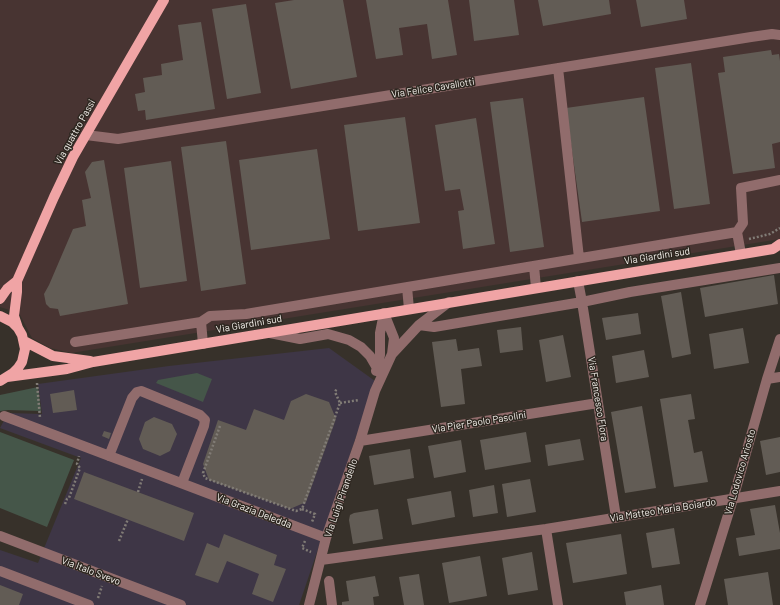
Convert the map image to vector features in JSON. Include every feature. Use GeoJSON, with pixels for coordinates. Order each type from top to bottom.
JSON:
{"type":"FeatureCollection","features":[{"type":"Feature","properties":{"kind":"main road","name":"Via quattro Passi"},"geometry":{"type":"LineString","coordinates":[[18,328],[14,316],[17,281],[73,157],[164,0]]}},
{"type":"Feature","properties":{"kind":"main road","name":"Via Giardini sud"},"geometry":{"type":"LineString","coordinates":[[4,379],[67,369],[93,362],[773,249],[780,244]]}},
{"type":"Feature","properties":{"kind":"main road","name":"Via quattro Passi"},"geometry":{"type":"LineString","coordinates":[[0,299],[7,289],[17,281]]}},
{"type":"Feature","properties":{"kind":"main road"},"geometry":{"type":"LineString","coordinates":[[0,316],[12,322],[18,328]]}},
{"type":"Feature","properties":{"kind":"main road","name":"Via Giardini sud"},"geometry":{"type":"LineString","coordinates":[[4,379],[13,373],[22,362],[25,349],[24,341],[18,328]]}},
{"type":"Feature","properties":{"kind":"main road","name":"Via Giardini sud"},"geometry":{"type":"LineString","coordinates":[[24,341],[53,356],[93,362]]}},
{"type":"Feature","properties":{"kind":"street","name":"Via Felice Cavallotti"},"geometry":{"type":"LineString","coordinates":[[86,135],[118,138],[751,36],[772,34],[780,36]]}},
{"type":"Feature","properties":{"kind":"street"},"geometry":{"type":"LineString","coordinates":[[558,68],[579,258]]}},
{"type":"Feature","properties":{"kind":"street"},"geometry":{"type":"LineString","coordinates":[[741,254],[738,232],[743,222],[741,188],[780,180]]}},
{"type":"Feature","properties":{"kind":"street"},"geometry":{"type":"LineString","coordinates":[[75,342],[201,322],[210,316],[246,314],[738,232]]}},
{"type":"Feature","properties":{"kind":"street"},"geometry":{"type":"LineString","coordinates":[[534,266],[536,288]]}},
{"type":"Feature","properties":{"kind":"street"},"geometry":{"type":"LineString","coordinates":[[419,325],[434,327],[582,302],[630,292],[780,268]]}},
{"type":"Feature","properties":{"kind":"street","name":"Via Francesco Flora"},"geometry":{"type":"LineString","coordinates":[[578,281],[616,518]]}},
{"type":"Feature","properties":{"kind":"street"},"geometry":{"type":"LineString","coordinates":[[407,287],[409,309]]}},
{"type":"Feature","properties":{"kind":"street","name":"Via Luigi Pirandello"},"geometry":{"type":"LineString","coordinates":[[392,354],[419,325],[449,302]]}},
{"type":"Feature","properties":{"kind":"street","name":"Via Luigi Pirandello"},"geometry":{"type":"LineString","coordinates":[[309,605],[326,538],[360,441],[375,391],[392,354],[394,338],[384,313]]}},
{"type":"Feature","properties":{"kind":"street","name":"Via Luigi Pirandello"},"geometry":{"type":"LineString","coordinates":[[375,391],[380,355],[380,334],[384,313]]}},
{"type":"Feature","properties":{"kind":"street"},"geometry":{"type":"LineString","coordinates":[[201,322],[203,344]]}},
{"type":"Feature","properties":{"kind":"street"},"geometry":{"type":"LineString","coordinates":[[268,333],[300,339],[328,334],[348,340],[361,347],[370,356],[377,368]]}},
{"type":"Feature","properties":{"kind":"street","name":"Via Lodovico Ariosto"},"geometry":{"type":"LineString","coordinates":[[700,605],[780,340]]}},
{"type":"Feature","properties":{"kind":"street"},"geometry":{"type":"LineString","coordinates":[[767,379],[780,377]]}},
{"type":"Feature","properties":{"kind":"street"},"geometry":{"type":"LineString","coordinates":[[109,456],[132,398],[137,392],[141,391],[200,415],[205,420],[182,483]]}},
{"type":"Feature","properties":{"kind":"street","name":"Via Pier Paolo Pasolini"},"geometry":{"type":"LineString","coordinates":[[360,441],[598,403]]}},
{"type":"Feature","properties":{"kind":"street","name":"Via Grazia Deledda"},"geometry":{"type":"LineString","coordinates":[[4,416],[326,538]]}},
{"type":"Feature","properties":{"kind":"street","name":"Via Matteo Maria Boiardo"},"geometry":{"type":"LineString","coordinates":[[321,560],[546,529],[780,491]]}},
{"type":"Feature","properties":{"kind":"street"},"geometry":{"type":"LineString","coordinates":[[546,529],[558,605]]}},
{"type":"Feature","properties":{"kind":"street","name":"Via Italo Svevo"},"geometry":{"type":"LineString","coordinates":[[0,536],[181,605]]}},
{"type":"Feature","properties":{"kind":"street"},"geometry":{"type":"LineString","coordinates":[[0,571],[88,605]]}},
{"type":"Feature","properties":{"kind":"street"},"geometry":{"type":"LineString","coordinates":[[329,581],[332,605]]}},
{"type":"Feature","properties":{"kind":"path"},"geometry":{"type":"LineString","coordinates":[[750,238],[770,234],[780,228]]}},
{"type":"Feature","properties":{"kind":"path"},"geometry":{"type":"LineString","coordinates":[[37,380],[41,430]]}},
{"type":"Feature","properties":{"kind":"path"},"geometry":{"type":"LineString","coordinates":[[220,426],[203,473],[205,478],[296,511],[302,509],[340,403],[335,392],[337,388]]}},
{"type":"Feature","properties":{"kind":"path"},"geometry":{"type":"LineString","coordinates":[[340,403],[359,400]]}},
{"type":"Feature","properties":{"kind":"path"},"geometry":{"type":"LineString","coordinates":[[65,504],[69,498],[80,468],[77,464],[81,445]]}},
{"type":"Feature","properties":{"kind":"path"},"geometry":{"type":"LineString","coordinates":[[119,542],[128,519]]}},
{"type":"Feature","properties":{"kind":"path"},"geometry":{"type":"LineString","coordinates":[[95,605],[106,577]]}},
{"type":"Feature","properties":{"kind":"shaded area"},"geometry":{"type":"Polygon","coordinates":[[[0,0],[780,0],[780,239],[71,353],[50,348],[32,338],[19,313],[0,307],[0,0]]]}},
{"type":"Feature","properties":{"kind":"shaded area"},"geometry":{"type":"Polygon","coordinates":[[[329,348],[375,381],[299,605],[0,605],[0,550],[38,563],[81,458],[0,428],[8,413],[42,414],[38,384],[169,366],[329,348]]]}},
{"type":"Feature","properties":{"kind":"green space"},"geometry":{"type":"Polygon","coordinates":[[[197,373],[212,379],[203,402],[156,383],[158,380],[197,373]]]}},
{"type":"Feature","properties":{"kind":"green space"},"geometry":{"type":"Polygon","coordinates":[[[38,387],[41,411],[0,411],[0,395],[38,387]]]}},
{"type":"Feature","properties":{"kind":"green space"},"geometry":{"type":"Polygon","coordinates":[[[0,432],[74,460],[47,527],[0,508],[0,432]]]}},
{"type":"Feature","properties":{"kind":"building"},"geometry":{"type":"Polygon","coordinates":[[[294,0],[343,0],[357,77],[291,89],[275,3],[294,0]]]}},
{"type":"Feature","properties":{"kind":"building"},"geometry":{"type":"Polygon","coordinates":[[[366,0],[448,0],[457,55],[432,59],[427,24],[399,28],[403,55],[376,59],[366,0]]]}},
{"type":"Feature","properties":{"kind":"building"},"geometry":{"type":"Polygon","coordinates":[[[469,0],[514,0],[519,35],[474,41],[469,0]]]}},
{"type":"Feature","properties":{"kind":"building"},"geometry":{"type":"Polygon","coordinates":[[[538,0],[609,0],[611,14],[543,26],[538,0]]]}},
{"type":"Feature","properties":{"kind":"building"},"geometry":{"type":"Polygon","coordinates":[[[636,0],[684,0],[687,19],[641,27],[636,0]]]}},
{"type":"Feature","properties":{"kind":"building"},"geometry":{"type":"Polygon","coordinates":[[[246,4],[261,93],[227,99],[212,9],[246,4]]]}},
{"type":"Feature","properties":{"kind":"building"},"geometry":{"type":"Polygon","coordinates":[[[201,22],[215,109],[146,120],[145,110],[138,111],[135,94],[145,92],[143,78],[162,75],[161,64],[183,60],[178,25],[201,22]]]}},
{"type":"Feature","properties":{"kind":"building"},"geometry":{"type":"Polygon","coordinates":[[[771,50],[772,55],[779,54],[780,61],[780,142],[772,144],[775,168],[733,174],[718,73],[725,72],[723,57],[771,50]]]}},
{"type":"Feature","properties":{"kind":"building"},"geometry":{"type":"Polygon","coordinates":[[[691,63],[710,204],[674,209],[655,68],[691,63]]]}},
{"type":"Feature","properties":{"kind":"building"},"geometry":{"type":"Polygon","coordinates":[[[644,97],[660,211],[582,222],[566,108],[644,97]]]}},
{"type":"Feature","properties":{"kind":"building"},"geometry":{"type":"Polygon","coordinates":[[[523,98],[544,247],[510,252],[490,102],[523,98]]]}},
{"type":"Feature","properties":{"kind":"building"},"geometry":{"type":"Polygon","coordinates":[[[405,117],[420,223],[358,231],[344,125],[405,117]]]}},
{"type":"Feature","properties":{"kind":"building"},"geometry":{"type":"Polygon","coordinates":[[[476,118],[495,244],[463,249],[458,211],[464,210],[460,189],[445,191],[435,125],[476,118]]]}},
{"type":"Feature","properties":{"kind":"building"},"geometry":{"type":"Polygon","coordinates":[[[226,141],[246,284],[201,291],[181,147],[226,141]]]}},
{"type":"Feature","properties":{"kind":"building"},"geometry":{"type":"Polygon","coordinates":[[[317,149],[330,239],[251,250],[239,160],[317,149]]]}},
{"type":"Feature","properties":{"kind":"building"},"geometry":{"type":"Polygon","coordinates":[[[104,160],[128,304],[60,316],[58,309],[50,308],[46,304],[44,294],[73,229],[86,226],[82,200],[91,198],[85,172],[92,162],[104,160]]]}},
{"type":"Feature","properties":{"kind":"building"},"geometry":{"type":"Polygon","coordinates":[[[171,161],[187,281],[140,288],[124,168],[171,161]]]}},
{"type":"Feature","properties":{"kind":"building"},"geometry":{"type":"Polygon","coordinates":[[[774,275],[778,304],[705,317],[700,288],[774,275]]]}},
{"type":"Feature","properties":{"kind":"building"},"geometry":{"type":"Polygon","coordinates":[[[681,292],[691,354],[672,358],[661,296],[681,292]]]}},
{"type":"Feature","properties":{"kind":"building"},"geometry":{"type":"Polygon","coordinates":[[[638,313],[641,334],[606,340],[602,318],[638,313]]]}},
{"type":"Feature","properties":{"kind":"building"},"geometry":{"type":"Polygon","coordinates":[[[521,327],[523,350],[500,353],[497,330],[521,327]]]}},
{"type":"Feature","properties":{"kind":"building"},"geometry":{"type":"Polygon","coordinates":[[[743,328],[749,363],[714,369],[709,334],[743,328]]]}},
{"type":"Feature","properties":{"kind":"building"},"geometry":{"type":"Polygon","coordinates":[[[563,335],[571,377],[546,382],[539,340],[563,335]]]}},
{"type":"Feature","properties":{"kind":"building"},"geometry":{"type":"Polygon","coordinates":[[[456,339],[458,351],[479,348],[482,366],[461,369],[465,404],[441,407],[432,342],[456,339]]]}},
{"type":"Feature","properties":{"kind":"building"},"geometry":{"type":"Polygon","coordinates":[[[644,350],[649,377],[616,383],[612,356],[644,350]]]}},
{"type":"Feature","properties":{"kind":"building"},"geometry":{"type":"Polygon","coordinates":[[[74,390],[77,410],[53,413],[50,394],[74,390]]]}},
{"type":"Feature","properties":{"kind":"building"},"geometry":{"type":"Polygon","coordinates":[[[306,394],[329,402],[336,419],[306,502],[290,509],[209,480],[203,464],[218,420],[246,430],[254,409],[284,420],[291,401],[306,394]]]}},
{"type":"Feature","properties":{"kind":"building"},"geometry":{"type":"Polygon","coordinates":[[[691,394],[695,419],[688,420],[694,453],[702,451],[708,482],[674,487],[660,399],[691,394]]]}},
{"type":"Feature","properties":{"kind":"building"},"geometry":{"type":"Polygon","coordinates":[[[642,406],[656,488],[625,493],[611,412],[642,406]]]}},
{"type":"Feature","properties":{"kind":"building"},"geometry":{"type":"Polygon","coordinates":[[[154,417],[172,424],[177,434],[170,451],[160,456],[143,449],[139,439],[145,422],[154,417]]]}},
{"type":"Feature","properties":{"kind":"building"},"geometry":{"type":"Polygon","coordinates":[[[104,431],[111,433],[109,439],[102,436],[104,431]]]}},
{"type":"Feature","properties":{"kind":"building"},"geometry":{"type":"Polygon","coordinates":[[[526,432],[531,462],[485,470],[480,440],[526,432]]]}},
{"type":"Feature","properties":{"kind":"building"},"geometry":{"type":"Polygon","coordinates":[[[780,437],[780,472],[766,475],[760,441],[780,437]]]}},
{"type":"Feature","properties":{"kind":"building"},"geometry":{"type":"Polygon","coordinates":[[[580,439],[584,460],[548,466],[545,445],[580,439]]]}},
{"type":"Feature","properties":{"kind":"building"},"geometry":{"type":"Polygon","coordinates":[[[461,440],[466,472],[434,478],[428,446],[461,440]]]}},
{"type":"Feature","properties":{"kind":"building"},"geometry":{"type":"Polygon","coordinates":[[[410,449],[414,478],[374,485],[369,456],[410,449]]]}},
{"type":"Feature","properties":{"kind":"building"},"geometry":{"type":"Polygon","coordinates":[[[84,472],[194,513],[184,541],[74,499],[84,472]]]}},
{"type":"Feature","properties":{"kind":"building"},"geometry":{"type":"Polygon","coordinates":[[[530,479],[536,512],[507,517],[502,484],[530,479]]]}},
{"type":"Feature","properties":{"kind":"building"},"geometry":{"type":"Polygon","coordinates":[[[494,485],[498,513],[473,517],[469,490],[494,485]]]}},
{"type":"Feature","properties":{"kind":"building"},"geometry":{"type":"Polygon","coordinates":[[[451,491],[455,517],[412,525],[407,499],[451,491]]]}},
{"type":"Feature","properties":{"kind":"building"},"geometry":{"type":"Polygon","coordinates":[[[775,505],[780,533],[780,549],[739,556],[736,538],[755,535],[750,509],[775,505]]]}},
{"type":"Feature","properties":{"kind":"building"},"geometry":{"type":"Polygon","coordinates":[[[378,509],[383,539],[353,544],[349,520],[350,515],[378,509]]]}},
{"type":"Feature","properties":{"kind":"building"},"geometry":{"type":"Polygon","coordinates":[[[674,528],[680,564],[652,568],[646,533],[674,528]]]}},
{"type":"Feature","properties":{"kind":"building"},"geometry":{"type":"Polygon","coordinates":[[[224,534],[277,555],[274,565],[286,569],[273,602],[252,594],[259,574],[227,561],[218,583],[195,575],[207,543],[219,548],[224,534]]]}},
{"type":"Feature","properties":{"kind":"building"},"geometry":{"type":"Polygon","coordinates":[[[621,534],[627,574],[573,583],[566,543],[621,534]]]}},
{"type":"Feature","properties":{"kind":"building"},"geometry":{"type":"Polygon","coordinates":[[[532,552],[538,590],[508,595],[502,558],[532,552]]]}},
{"type":"Feature","properties":{"kind":"building"},"geometry":{"type":"Polygon","coordinates":[[[480,556],[487,596],[449,603],[442,563],[480,556]]]}},
{"type":"Feature","properties":{"kind":"building"},"geometry":{"type":"Polygon","coordinates":[[[768,572],[773,605],[728,605],[724,579],[768,572]]]}},
{"type":"Feature","properties":{"kind":"building"},"geometry":{"type":"Polygon","coordinates":[[[419,574],[424,605],[404,605],[399,577],[419,574]]]}},
{"type":"Feature","properties":{"kind":"building"},"geometry":{"type":"Polygon","coordinates":[[[375,576],[379,596],[373,597],[374,605],[342,605],[342,602],[349,601],[346,581],[375,576]]]}},
{"type":"Feature","properties":{"kind":"building"},"geometry":{"type":"Polygon","coordinates":[[[0,585],[23,594],[19,605],[0,605],[0,585]]]}},
{"type":"Feature","properties":{"kind":"building"},"geometry":{"type":"Polygon","coordinates":[[[661,585],[664,605],[626,605],[624,592],[661,585]]]}}]}
